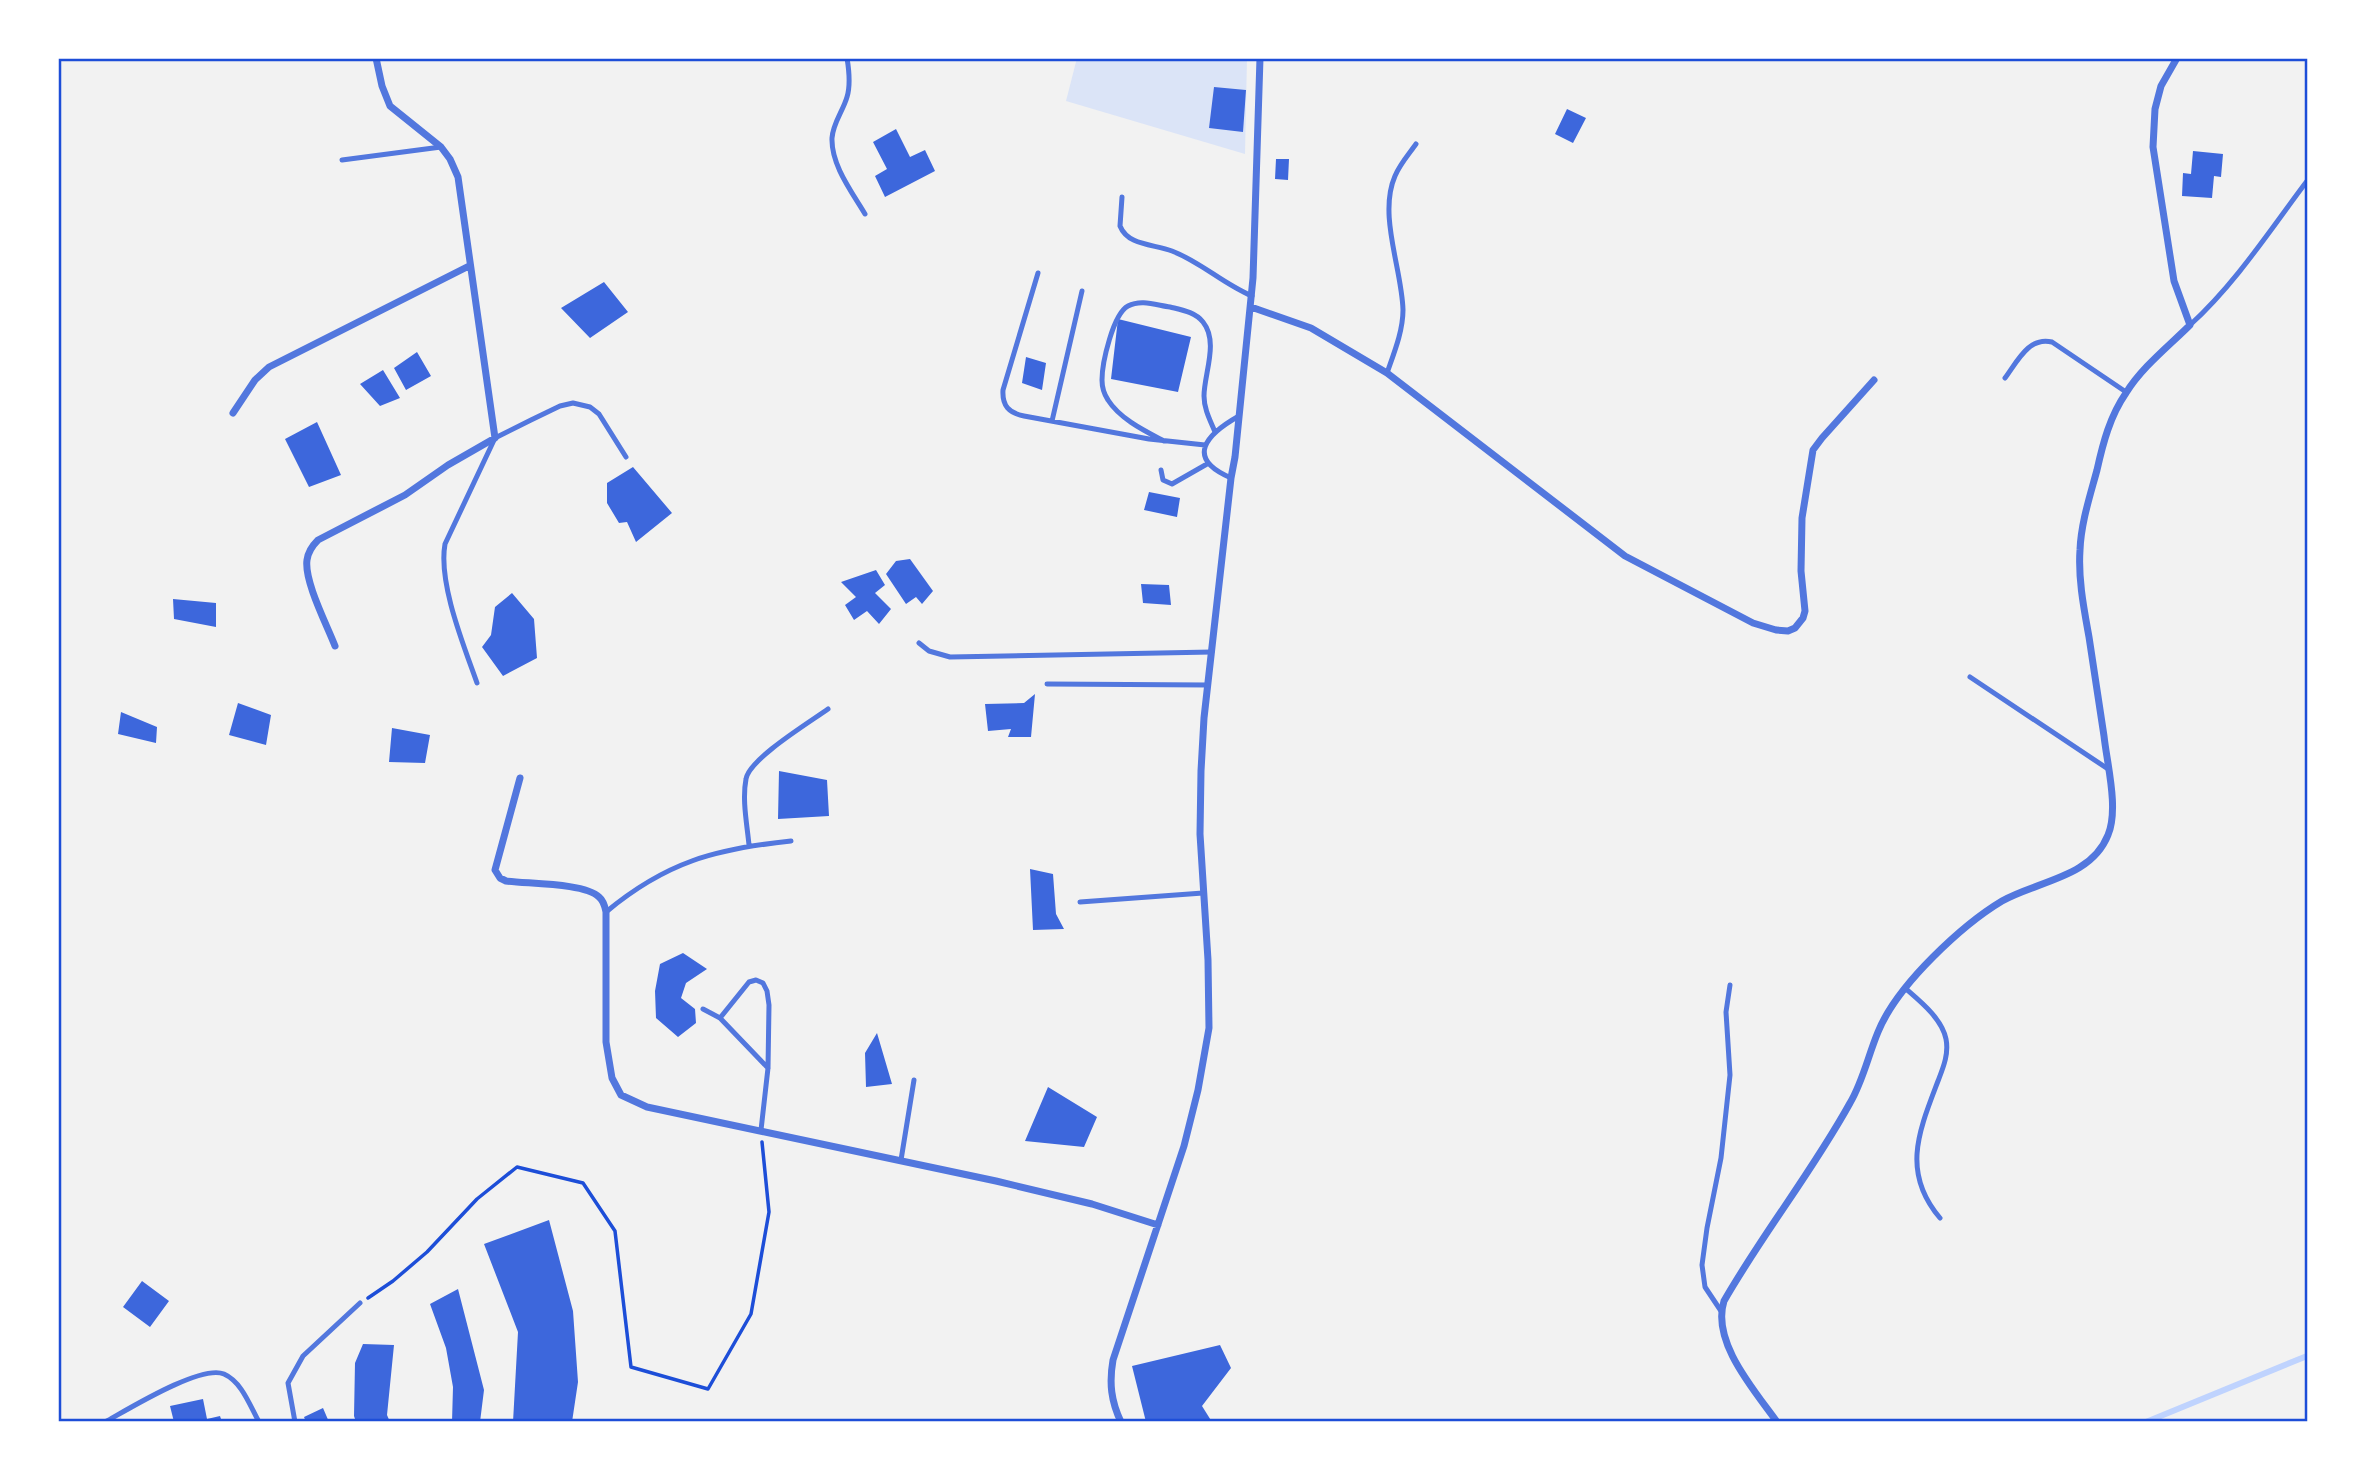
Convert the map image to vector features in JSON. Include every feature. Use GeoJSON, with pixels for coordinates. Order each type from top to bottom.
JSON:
{"type":"FeatureCollection","features":[{"type":"Feature","properties":{"kind":"street"},"geometry":{"type":"LineString","coordinates":[[335,646],[307,575],[306,561],[313,546],[318,540],[405,495],[448,465],[495,438],[458,177],[450,159],[441,148],[390,106],[376,58]]}},
{"type":"Feature","properties":{"kind":"street"},"geometry":{"type":"LineString","coordinates":[[1121,1422],[1111,1395],[1113,1360],[1184,1146],[1209,1028],[1200,834],[1201,771],[1208,685],[1252,296],[1260,58]]}},
{"type":"Feature","properties":{"kind":"street"},"geometry":{"type":"LineString","coordinates":[[1777,1422],[1741,1371],[1721,1328],[1721,1311],[1731,1289],[1804,1181],[1850,1104],[1879,1029],[1906,989],[1933,957],[1982,914],[2015,894],[2069,874],[2094,857],[2109,834],[2112,805],[2084,610],[2079,553],[2081,534],[2105,437],[2126,392],[2190,325],[2174,281],[2153,147],[2155,108],[2161,86],[2178,58]]}},
{"type":"Feature","properties":{"kind":"street"},"geometry":{"type":"LineString","coordinates":[[233,413],[255,380],[269,367],[470,266]]}},
{"type":"Feature","properties":{"kind":"street"},"geometry":{"type":"LineString","coordinates":[[1251,307],[1311,328],[1387,373],[1625,556],[1753,623],[1776,630],[1788,631],[1800,623],[1805,611],[1801,571],[1802,518],[1813,450],[1874,380]]}},
{"type":"Feature","properties":{"kind":"street"},"geometry":{"type":"LineString","coordinates":[[520,778],[495,865],[496,873],[506,881],[574,887],[593,893],[604,902],[606,1042],[616,1088],[621,1095],[647,1107],[901,1160],[1092,1204],[1158,1225]]}},
{"type":"Feature","properties":{"kind":"lane"},"geometry":{"type":"LineString","coordinates":[[848,58],[847,97],[833,129],[832,141],[842,174],[865,214]]}},
{"type":"Feature","properties":{"kind":"lane"},"geometry":{"type":"LineString","coordinates":[[1387,373],[1401,328],[1403,312],[1391,228],[1390,191],[1401,164],[1416,144]]}},
{"type":"Feature","properties":{"kind":"lane"},"geometry":{"type":"LineString","coordinates":[[342,160],[441,148]]}},
{"type":"Feature","properties":{"kind":"lane"},"geometry":{"type":"LineString","coordinates":[[2190,325],[2232,282],[2307,181]]}},
{"type":"Feature","properties":{"kind":"lane"},"geometry":{"type":"LineString","coordinates":[[1122,197],[1119,221],[1124,234],[1138,242],[1166,248],[1194,260],[1225,284],[1252,296]]}},
{"type":"Feature","properties":{"kind":"lane"},"geometry":{"type":"LineString","coordinates":[[1038,273],[1003,390],[1002,400],[1005,405],[1014,414],[1205,446]]}},
{"type":"Feature","properties":{"kind":"lane"},"geometry":{"type":"LineString","coordinates":[[1052,421],[1082,291]]}},
{"type":"Feature","properties":{"kind":"lane"},"geometry":{"type":"LineString","coordinates":[[1164,441],[1134,424],[1113,407],[1102,388],[1102,375],[1115,319],[1125,307],[1141,302],[1186,311],[1203,322],[1209,332],[1204,394],[1215,432]]}},
{"type":"Feature","properties":{"kind":"lane"},"geometry":{"type":"LineString","coordinates":[[2005,378],[2030,346],[2043,340],[2052,342],[2126,392]]}},
{"type":"Feature","properties":{"kind":"lane"},"geometry":{"type":"LineString","coordinates":[[477,683],[461,640],[444,574],[443,556],[450,532],[495,438],[560,406],[580,404],[599,414],[626,457]]}},
{"type":"Feature","properties":{"kind":"lane"},"geometry":{"type":"LineString","coordinates":[[1231,478],[1207,464],[1205,446],[1215,432],[1239,416]]}},
{"type":"Feature","properties":{"kind":"lane"},"geometry":{"type":"LineString","coordinates":[[1161,470],[1163,480],[1172,484],[1207,464]]}},
{"type":"Feature","properties":{"kind":"lane"},"geometry":{"type":"LineString","coordinates":[[919,643],[929,651],[950,657],[1212,652]]}},
{"type":"Feature","properties":{"kind":"lane"},"geometry":{"type":"LineString","coordinates":[[1970,677],[2108,769]]}},
{"type":"Feature","properties":{"kind":"lane"},"geometry":{"type":"LineString","coordinates":[[1047,684],[1208,685]]}},
{"type":"Feature","properties":{"kind":"lane"},"geometry":{"type":"LineString","coordinates":[[749,845],[745,789],[749,771],[762,756],[828,709]]}},
{"type":"Feature","properties":{"kind":"lane"},"geometry":{"type":"LineString","coordinates":[[606,912],[661,873],[691,860],[749,845],[791,841]]}},
{"type":"Feature","properties":{"kind":"lane"},"geometry":{"type":"LineString","coordinates":[[1080,902],[1203,892]]}},
{"type":"Feature","properties":{"kind":"lane"},"geometry":{"type":"LineString","coordinates":[[720,1018],[749,982],[756,980],[763,984],[769,1005],[768,1068],[761,1130]]}},
{"type":"Feature","properties":{"kind":"lane"},"geometry":{"type":"LineString","coordinates":[[1721,1311],[1705,1287],[1702,1265],[1721,1158],[1730,1075],[1726,1012],[1730,985]]}},
{"type":"Feature","properties":{"kind":"lane"},"geometry":{"type":"LineString","coordinates":[[1906,989],[1941,1025],[1946,1037],[1945,1062],[1918,1140],[1917,1172],[1920,1189],[1940,1219]]}},
{"type":"Feature","properties":{"kind":"lane"},"geometry":{"type":"LineString","coordinates":[[703,1009],[720,1018],[768,1068]]}},
{"type":"Feature","properties":{"kind":"lane"},"geometry":{"type":"LineString","coordinates":[[901,1160],[914,1080]]}},
{"type":"Feature","properties":{"kind":"lane"},"geometry":{"type":"LineString","coordinates":[[295,1422],[288,1383],[303,1356],[360,1303]]}},
{"type":"Feature","properties":{"kind":"lane"},"geometry":{"type":"LineString","coordinates":[[105,1422],[163,1389],[215,1372],[226,1374],[238,1386],[259,1422]]}},
{"type":"Feature","properties":{"kind":"path"},"geometry":{"type":"LineString","coordinates":[[360,1303],[393,1282],[477,1199],[517,1167],[583,1183],[614,1231],[631,1367],[708,1389],[751,1314],[769,1212],[761,1130]]}},
{"type":"Feature","properties":{"kind":"shaded area"},"geometry":{"type":"Polygon","coordinates":[[[1077,58],[1247,58],[1245,154],[1066,101],[1077,58]]]}},
{"type":"Feature","properties":{"kind":"building"},"geometry":{"type":"Polygon","coordinates":[[[1214,87],[1246,90],[1243,132],[1209,128],[1214,87]]]}},
{"type":"Feature","properties":{"kind":"building"},"geometry":{"type":"Polygon","coordinates":[[[1567,109],[1586,118],[1573,143],[1555,134],[1567,109]]]}},
{"type":"Feature","properties":{"kind":"building"},"geometry":{"type":"Polygon","coordinates":[[[896,129],[910,157],[925,150],[935,171],[885,197],[875,176],[887,169],[873,142],[896,129]]]}},
{"type":"Feature","properties":{"kind":"building"},"geometry":{"type":"Polygon","coordinates":[[[2193,151],[2223,154],[2221,177],[2214,176],[2212,198],[2182,196],[2183,173],[2191,174],[2193,151]]]}},
{"type":"Feature","properties":{"kind":"building"},"geometry":{"type":"Polygon","coordinates":[[[1276,159],[1289,159],[1288,180],[1275,179],[1276,159]]]}},
{"type":"Feature","properties":{"kind":"building"},"geometry":{"type":"Polygon","coordinates":[[[604,282],[628,312],[590,338],[561,308],[604,282]]]}},
{"type":"Feature","properties":{"kind":"building"},"geometry":{"type":"Polygon","coordinates":[[[1118,319],[1191,337],[1178,392],[1111,379],[1118,319]]]}},
{"type":"Feature","properties":{"kind":"building"},"geometry":{"type":"Polygon","coordinates":[[[417,352],[431,376],[406,390],[394,368],[417,352]]]}},
{"type":"Feature","properties":{"kind":"building"},"geometry":{"type":"Polygon","coordinates":[[[1026,357],[1046,363],[1042,390],[1022,383],[1026,357]]]}},
{"type":"Feature","properties":{"kind":"building"},"geometry":{"type":"Polygon","coordinates":[[[383,370],[400,398],[380,406],[360,384],[383,370]]]}},
{"type":"Feature","properties":{"kind":"building"},"geometry":{"type":"Polygon","coordinates":[[[317,422],[341,475],[309,487],[285,439],[317,422]]]}},
{"type":"Feature","properties":{"kind":"building"},"geometry":{"type":"Polygon","coordinates":[[[633,467],[672,513],[636,542],[627,522],[619,523],[607,503],[607,483],[633,467]]]}},
{"type":"Feature","properties":{"kind":"building"},"geometry":{"type":"Polygon","coordinates":[[[1149,492],[1180,498],[1177,517],[1144,510],[1149,492]]]}},
{"type":"Feature","properties":{"kind":"building"},"geometry":{"type":"Polygon","coordinates":[[[910,559],[933,591],[922,604],[916,597],[906,604],[886,574],[896,561],[910,559]]]}},
{"type":"Feature","properties":{"kind":"building"},"geometry":{"type":"Polygon","coordinates":[[[876,570],[885,585],[875,593],[891,609],[879,624],[867,611],[854,620],[845,605],[856,597],[841,582],[876,570]]]}},
{"type":"Feature","properties":{"kind":"building"},"geometry":{"type":"Polygon","coordinates":[[[1141,584],[1169,585],[1171,605],[1143,603],[1141,584]]]}},
{"type":"Feature","properties":{"kind":"building"},"geometry":{"type":"Polygon","coordinates":[[[512,593],[534,619],[537,658],[503,676],[482,647],[491,635],[495,607],[512,593]]]}},
{"type":"Feature","properties":{"kind":"building"},"geometry":{"type":"Polygon","coordinates":[[[173,599],[216,603],[216,627],[174,619],[173,599]]]}},
{"type":"Feature","properties":{"kind":"building"},"geometry":{"type":"Polygon","coordinates":[[[1035,694],[1031,737],[1008,737],[1011,729],[988,731],[985,704],[1024,703],[1035,694]]]}},
{"type":"Feature","properties":{"kind":"building"},"geometry":{"type":"Polygon","coordinates":[[[238,703],[271,715],[266,745],[229,735],[238,703]]]}},
{"type":"Feature","properties":{"kind":"building"},"geometry":{"type":"Polygon","coordinates":[[[121,712],[157,727],[156,743],[118,734],[121,712]]]}},
{"type":"Feature","properties":{"kind":"building"},"geometry":{"type":"Polygon","coordinates":[[[392,728],[430,735],[425,763],[389,762],[392,728]]]}},
{"type":"Feature","properties":{"kind":"building"},"geometry":{"type":"Polygon","coordinates":[[[779,771],[827,780],[829,816],[778,819],[779,771]]]}},
{"type":"Feature","properties":{"kind":"building"},"geometry":{"type":"Polygon","coordinates":[[[1030,869],[1053,874],[1056,914],[1064,929],[1033,930],[1030,869]]]}},
{"type":"Feature","properties":{"kind":"building"},"geometry":{"type":"Polygon","coordinates":[[[683,953],[707,969],[686,983],[681,998],[695,1009],[696,1023],[678,1037],[656,1018],[655,991],[660,964],[683,953]]]}},
{"type":"Feature","properties":{"kind":"building"},"geometry":{"type":"Polygon","coordinates":[[[877,1033],[892,1084],[866,1087],[865,1053],[877,1033]]]}},
{"type":"Feature","properties":{"kind":"building"},"geometry":{"type":"Polygon","coordinates":[[[1048,1087],[1097,1117],[1084,1147],[1025,1141],[1048,1087]]]}},
{"type":"Feature","properties":{"kind":"building"},"geometry":{"type":"Polygon","coordinates":[[[549,1220],[573,1311],[578,1382],[572,1422],[513,1422],[518,1332],[484,1244],[549,1220]]]}},
{"type":"Feature","properties":{"kind":"building"},"geometry":{"type":"Polygon","coordinates":[[[142,1281],[169,1301],[150,1327],[123,1307],[142,1281]]]}},
{"type":"Feature","properties":{"kind":"building"},"geometry":{"type":"Polygon","coordinates":[[[458,1289],[484,1390],[480,1422],[452,1422],[453,1387],[446,1348],[430,1304],[458,1289]]]}},
{"type":"Feature","properties":{"kind":"building"},"geometry":{"type":"Polygon","coordinates":[[[363,1344],[394,1345],[387,1415],[390,1422],[356,1422],[355,1363],[363,1344]]]}},
{"type":"Feature","properties":{"kind":"building"},"geometry":{"type":"Polygon","coordinates":[[[1220,1345],[1231,1368],[1202,1406],[1212,1422],[1146,1422],[1132,1366],[1220,1345]]]}},
{"type":"Feature","properties":{"kind":"building"},"geometry":{"type":"Polygon","coordinates":[[[203,1399],[207,1419],[220,1416],[222,1422],[174,1422],[170,1406],[203,1399]]]}},
{"type":"Feature","properties":{"kind":"building"},"geometry":{"type":"Polygon","coordinates":[[[323,1408],[329,1422],[306,1422],[304,1417],[323,1408]]]}},
{"type":"Feature","properties":{"kind":"waterway"},"geometry":{"type":"LineString","coordinates":[[2146,1422],[2307,1356]]}}]}
